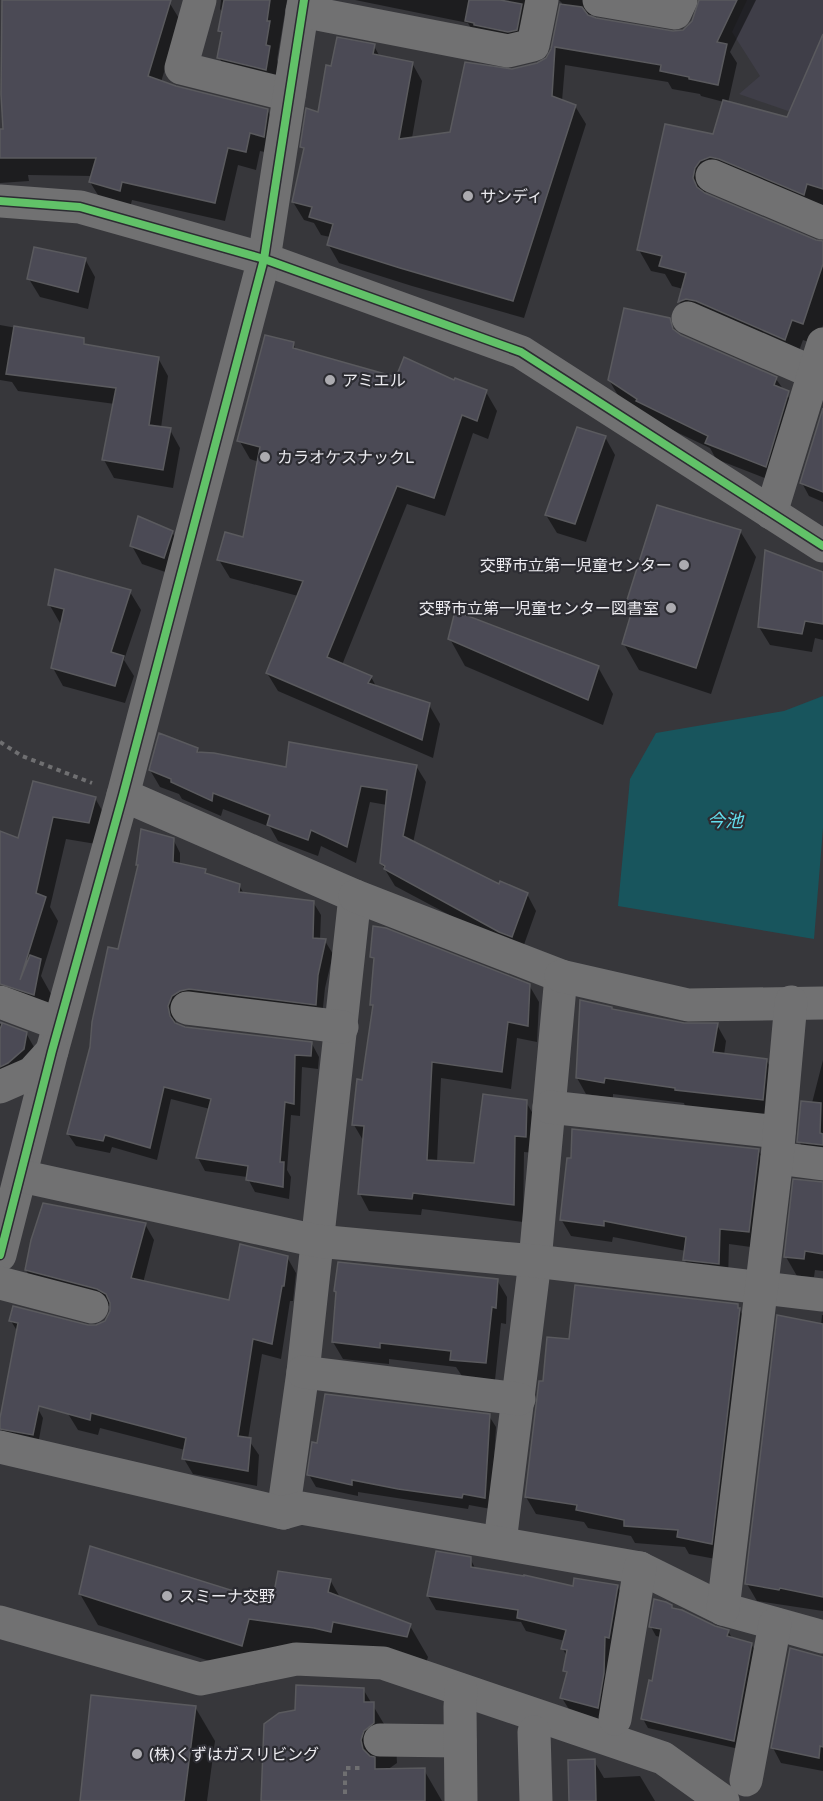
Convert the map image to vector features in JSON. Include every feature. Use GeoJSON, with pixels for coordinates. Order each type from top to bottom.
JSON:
{"type":"FeatureCollection","features":[{"type":"Feature","properties":{"kind":"street"},"geometry":{"type":"LineString","coordinates":[[200,0],[170,65],[289,95]]}},
{"type":"Feature","properties":{"kind":"street"},"geometry":{"type":"LineString","coordinates":[[0,1255],[264,259],[303,5],[508,51],[533,45],[542,0]]}},
{"type":"Feature","properties":{"kind":"street"},"geometry":{"type":"LineString","coordinates":[[599,0],[683,12]]}},
{"type":"Feature","properties":{"kind":"street"},"geometry":{"type":"LineString","coordinates":[[712,176],[823,223]]}},
{"type":"Feature","properties":{"kind":"street"},"geometry":{"type":"LineString","coordinates":[[0,201],[80,207],[264,259],[521,352],[823,546]]}},
{"type":"Feature","properties":{"kind":"street"},"geometry":{"type":"LineString","coordinates":[[687,318],[819,358],[771,513]]}},
{"type":"Feature","properties":{"kind":"street"},"geometry":{"type":"LineString","coordinates":[[123,795],[355,896],[561,976],[687,1005],[807,1003],[778,1145],[736,1515],[723,1609]]}},
{"type":"Feature","properties":{"kind":"street"},"geometry":{"type":"LineString","coordinates":[[283,1513],[303,1372],[355,896]]}},
{"type":"Feature","properties":{"kind":"street"},"geometry":{"type":"LineString","coordinates":[[500,1542],[535,1261],[561,976]]}},
{"type":"Feature","properties":{"kind":"street"},"geometry":{"type":"LineString","coordinates":[[0,1002],[56,1038]]}},
{"type":"Feature","properties":{"kind":"street"},"geometry":{"type":"LineString","coordinates":[[188,1008],[342,1027]]}},
{"type":"Feature","properties":{"kind":"street"},"geometry":{"type":"LineString","coordinates":[[0,1087],[32,1073],[56,1038]]}},
{"type":"Feature","properties":{"kind":"street"},"geometry":{"type":"LineString","coordinates":[[549,1107],[778,1145],[823,1164]]}},
{"type":"Feature","properties":{"kind":"street"},"geometry":{"type":"LineString","coordinates":[[21,1176],[317,1241],[535,1261],[823,1295]]}},
{"type":"Feature","properties":{"kind":"street"},"geometry":{"type":"LineString","coordinates":[[0,1283],[92,1307]]}},
{"type":"Feature","properties":{"kind":"street"},"geometry":{"type":"LineString","coordinates":[[303,1372],[519,1399]]}},
{"type":"Feature","properties":{"kind":"street"},"geometry":{"type":"LineString","coordinates":[[0,1447],[283,1513],[301,1508],[640,1568],[723,1609],[823,1637]]}},
{"type":"Feature","properties":{"kind":"street"},"geometry":{"type":"LineString","coordinates":[[615,1719],[640,1568]]}},
{"type":"Feature","properties":{"kind":"street"},"geometry":{"type":"LineString","coordinates":[[0,1622],[200,1679],[296,1659],[383,1662],[663,1758],[735,1790],[775,1624]]}},
{"type":"Feature","properties":{"kind":"street"},"geometry":{"type":"LineString","coordinates":[[461,1690],[461,1801]]}},
{"type":"Feature","properties":{"kind":"street"},"geometry":{"type":"LineString","coordinates":[[534,1732],[536,1801]]}},
{"type":"Feature","properties":{"kind":"street"},"geometry":{"type":"LineString","coordinates":[[380,1740],[460,1741]]}},
{"type":"Feature","properties":{"kind":"path"},"geometry":{"type":"LineString","coordinates":[[0,742],[22,756],[123,795]]}},
{"type":"Feature","properties":{"kind":"shaded area"},"geometry":{"type":"Polygon","coordinates":[[[747,0],[823,0],[823,123],[739,94],[760,76],[732,32],[747,0]]]}},
{"type":"Feature","properties":{"kind":"water","name":"今池"},"geometry":{"type":"Polygon","coordinates":[[[823,696],[823,828],[814,939],[618,906],[630,779],[656,733],[784,711],[823,696]]]}},
{"type":"Feature","properties":{"kind":"building"},"geometry":{"type":"Polygon","coordinates":[[[2,0],[171,0],[148,76],[176,86],[268,109],[264,137],[250,133],[246,152],[228,148],[215,203],[122,182],[120,191],[89,182],[96,158],[0,158],[0,129],[3,129],[2,0]]]}},
{"type":"Feature","properties":{"kind":"building"},"geometry":{"type":"Polygon","coordinates":[[[224,0],[270,0],[267,21],[270,21],[266,45],[270,46],[266,70],[217,58],[222,32],[218,31],[224,0]]]}},
{"type":"Feature","properties":{"kind":"building"},"geometry":{"type":"Polygon","coordinates":[[[469,0],[500,0],[522,4],[517,30],[508,32],[465,21],[469,0]]]}},
{"type":"Feature","properties":{"kind":"building"},"geometry":{"type":"Polygon","coordinates":[[[699,0],[737,0],[717,42],[727,44],[718,85],[660,71],[661,65],[555,47],[552,96],[576,105],[513,301],[327,245],[333,224],[309,217],[312,207],[292,202],[304,148],[300,147],[306,108],[318,112],[326,65],[331,66],[337,37],[375,44],[373,54],[413,62],[399,139],[450,132],[465,62],[512,69],[537,63],[546,58],[551,49],[560,4],[582,7],[588,15],[596,18],[673,31],[683,30],[692,21],[699,0]]]}},
{"type":"Feature","properties":{"kind":"building"},"geometry":{"type":"Polygon","coordinates":[[[823,34],[823,189],[807,184],[804,195],[710,157],[700,161],[695,168],[693,178],[697,187],[705,193],[823,241],[823,264],[803,324],[792,320],[785,340],[696,301],[686,299],[678,302],[686,273],[659,266],[662,256],[637,250],[665,124],[713,134],[723,100],[787,117],[823,34]]]}},
{"type":"Feature","properties":{"kind":"building"},"geometry":{"type":"Polygon","coordinates":[[[34,247],[86,258],[78,292],[27,279],[34,247]]]}},
{"type":"Feature","properties":{"kind":"building"},"geometry":{"type":"Polygon","coordinates":[[[624,308],[670,318],[673,329],[681,335],[777,377],[774,385],[789,391],[766,467],[705,443],[708,436],[636,401],[637,399],[608,380],[624,308]]]}},
{"type":"Feature","properties":{"kind":"building"},"geometry":{"type":"Polygon","coordinates":[[[14,326],[84,338],[84,344],[159,357],[149,425],[171,428],[163,470],[102,460],[116,388],[6,374],[14,326]]]}},
{"type":"Feature","properties":{"kind":"building"},"geometry":{"type":"Polygon","coordinates":[[[265,335],[294,342],[293,348],[396,377],[404,357],[454,380],[455,378],[487,390],[477,421],[462,415],[434,498],[397,486],[327,657],[372,676],[368,683],[430,703],[422,740],[266,673],[303,581],[217,560],[225,532],[243,537],[260,447],[237,441],[265,335]]]}},
{"type":"Feature","properties":{"kind":"building"},"geometry":{"type":"Polygon","coordinates":[[[823,408],[823,492],[800,483],[823,408]]]}},
{"type":"Feature","properties":{"kind":"building"},"geometry":{"type":"Polygon","coordinates":[[[577,427],[606,436],[575,524],[545,515],[577,427]]]}},
{"type":"Feature","properties":{"kind":"building","name":"交野市立第一児童センター"},"geometry":{"type":"Polygon","coordinates":[[[657,505],[741,530],[696,668],[622,644],[634,604],[627,600],[657,505]]]}},
{"type":"Feature","properties":{"kind":"building"},"geometry":{"type":"Polygon","coordinates":[[[138,516],[173,531],[164,558],[130,546],[138,516]]]}},
{"type":"Feature","properties":{"kind":"building"},"geometry":{"type":"Polygon","coordinates":[[[765,550],[823,572],[823,624],[805,621],[802,634],[758,627],[765,550]]]}},
{"type":"Feature","properties":{"kind":"building"},"geometry":{"type":"Polygon","coordinates":[[[55,569],[131,590],[111,652],[124,656],[115,686],[51,668],[64,609],[48,605],[55,569]]]}},
{"type":"Feature","properties":{"kind":"building"},"geometry":{"type":"Polygon","coordinates":[[[455,611],[599,666],[588,700],[448,639],[455,611]]]}},
{"type":"Feature","properties":{"kind":"building"},"geometry":{"type":"Polygon","coordinates":[[[159,733],[198,748],[197,752],[214,753],[286,767],[289,742],[417,765],[403,836],[499,884],[500,881],[528,893],[512,937],[384,869],[385,866],[380,863],[387,790],[361,786],[347,847],[311,830],[308,840],[267,825],[270,815],[213,793],[212,801],[149,770],[159,733]]]}},
{"type":"Feature","properties":{"kind":"building"},"geometry":{"type":"Polygon","coordinates":[[[33,781],[96,797],[89,823],[53,817],[36,893],[46,897],[20,980],[30,955],[41,959],[34,995],[0,984],[0,831],[18,838],[33,781]]]}},
{"type":"Feature","properties":{"kind":"building"},"geometry":{"type":"Polygon","coordinates":[[[141,829],[174,838],[173,862],[206,869],[205,873],[240,884],[239,892],[314,901],[313,938],[326,939],[318,975],[316,1005],[189,989],[172,996],[168,1006],[170,1016],[175,1023],[185,1027],[312,1042],[311,1056],[295,1055],[294,1104],[285,1102],[280,1162],[284,1162],[283,1187],[246,1180],[248,1166],[196,1158],[211,1099],[164,1087],[150,1148],[105,1135],[103,1141],[67,1134],[90,1047],[92,1022],[108,947],[118,949],[138,865],[136,865],[141,829]]]}},
{"type":"Feature","properties":{"kind":"building"},"geometry":{"type":"Polygon","coordinates":[[[373,926],[386,928],[530,984],[528,1026],[508,1022],[502,1072],[432,1062],[427,1160],[474,1163],[483,1094],[527,1100],[526,1137],[515,1136],[514,1205],[413,1193],[412,1199],[358,1194],[364,1126],[352,1125],[357,1079],[362,1080],[373,1005],[370,1005],[374,958],[370,957],[373,926]]]}},
{"type":"Feature","properties":{"kind":"building"},"geometry":{"type":"Polygon","coordinates":[[[580,1000],[612,1007],[612,1009],[684,1023],[718,1023],[713,1052],[767,1059],[763,1100],[675,1090],[675,1088],[605,1078],[604,1083],[576,1078],[580,1000]]]}},
{"type":"Feature","properties":{"kind":"building"},"geometry":{"type":"Polygon","coordinates":[[[0,1022],[27,1032],[24,1049],[0,1067],[2,1024],[0,1022]]]}},
{"type":"Feature","properties":{"kind":"building"},"geometry":{"type":"Polygon","coordinates":[[[801,1101],[821,1103],[820,1133],[823,1134],[823,1145],[797,1142],[801,1101]]]}},
{"type":"Feature","properties":{"kind":"building"},"geometry":{"type":"Polygon","coordinates":[[[572,1129],[759,1149],[749,1232],[720,1229],[719,1264],[683,1260],[686,1237],[604,1221],[604,1226],[560,1220],[567,1158],[571,1158],[572,1129]]]}},
{"type":"Feature","properties":{"kind":"building"},"geometry":{"type":"Polygon","coordinates":[[[793,1179],[823,1182],[823,1254],[805,1251],[804,1259],[784,1257],[793,1179]]]}},
{"type":"Feature","properties":{"kind":"building"},"geometry":{"type":"Polygon","coordinates":[[[43,1203],[146,1223],[131,1278],[229,1300],[240,1244],[288,1256],[272,1344],[253,1339],[238,1436],[251,1438],[248,1471],[182,1459],[186,1438],[91,1413],[90,1420],[39,1406],[33,1435],[0,1429],[0,1418],[18,1323],[9,1321],[13,1306],[88,1325],[96,1325],[105,1321],[110,1311],[110,1303],[106,1294],[97,1289],[25,1270],[31,1240],[43,1203]]]}},
{"type":"Feature","properties":{"kind":"building"},"geometry":{"type":"Polygon","coordinates":[[[338,1262],[498,1279],[496,1308],[492,1307],[486,1363],[450,1360],[451,1351],[380,1343],[380,1348],[332,1342],[336,1292],[334,1291],[338,1262]]]}},
{"type":"Feature","properties":{"kind":"building"},"geometry":{"type":"Polygon","coordinates":[[[575,1285],[738,1304],[740,1308],[712,1544],[677,1537],[678,1530],[624,1526],[624,1520],[576,1510],[577,1505],[525,1497],[539,1381],[543,1381],[547,1337],[569,1339],[575,1285]]]}},
{"type":"Feature","properties":{"kind":"building"},"geometry":{"type":"Polygon","coordinates":[[[777,1315],[823,1324],[823,1597],[780,1588],[779,1590],[745,1584],[777,1315]]]}},
{"type":"Feature","properties":{"kind":"building"},"geometry":{"type":"Polygon","coordinates":[[[325,1394],[490,1414],[485,1498],[463,1494],[462,1498],[352,1480],[352,1485],[307,1475],[312,1442],[317,1443],[325,1394]]]}},
{"type":"Feature","properties":{"kind":"building","name":"スミーナ交野"},"geometry":{"type":"Polygon","coordinates":[[[90,1546],[272,1603],[278,1571],[331,1579],[328,1592],[411,1624],[407,1637],[333,1622],[331,1632],[249,1619],[242,1646],[79,1594],[90,1546]]]}},
{"type":"Feature","properties":{"kind":"building"},"geometry":{"type":"Polygon","coordinates":[[[436,1551],[471,1557],[471,1567],[524,1575],[573,1586],[574,1578],[618,1585],[609,1638],[605,1637],[604,1673],[598,1708],[560,1698],[567,1672],[563,1671],[567,1650],[561,1649],[566,1630],[517,1618],[518,1610],[427,1596],[436,1551]]]}},
{"type":"Feature","properties":{"kind":"building"},"geometry":{"type":"Polygon","coordinates":[[[654,1599],[666,1602],[672,1605],[672,1608],[729,1630],[727,1636],[752,1643],[734,1741],[641,1719],[649,1680],[652,1681],[661,1629],[649,1627],[654,1599]]]}},
{"type":"Feature","properties":{"kind":"building"},"geometry":{"type":"Polygon","coordinates":[[[790,1648],[823,1657],[823,1747],[820,1746],[819,1758],[771,1748],[790,1648]]]}},
{"type":"Feature","properties":{"kind":"building"},"geometry":{"type":"Polygon","coordinates":[[[296,1685],[364,1688],[364,1702],[374,1702],[374,1723],[364,1731],[361,1740],[363,1749],[370,1756],[375,1757],[375,1769],[425,1768],[425,1801],[261,1801],[264,1724],[279,1713],[295,1710],[296,1685]]]}},
{"type":"Feature","properties":{"kind":"building","name":"(株)くずはガスリビング"},"geometry":{"type":"Polygon","coordinates":[[[91,1695],[196,1706],[184,1801],[80,1801],[91,1695]]]}},
{"type":"Feature","properties":{"kind":"building"},"geometry":{"type":"Polygon","coordinates":[[[595,1759],[596,1801],[569,1801],[568,1760],[595,1759]]]}},
{"type":"Feature","properties":{"kind":"cycle path"},"geometry":{"type":"LineString","coordinates":[[304,0],[264,259],[521,352],[823,546]]}},
{"type":"Feature","properties":{"kind":"cycle path"},"geometry":{"type":"LineString","coordinates":[[0,201],[80,207],[264,259],[123,795],[52,1051],[0,1255]]}},
{"type":"Feature","properties":{"kind":"place","name":"サンディ"},"geometry":{"type":"Point","coordinates":[468,196]}},
{"type":"Feature","properties":{"kind":"place","name":"アミエル"},"geometry":{"type":"Point","coordinates":[330,380]}},
{"type":"Feature","properties":{"kind":"place","name":"カラオケスナックL"},"geometry":{"type":"Point","coordinates":[265,457]}},
{"type":"Feature","properties":{"kind":"place","name":"交野市立第一児童センター"},"geometry":{"type":"Point","coordinates":[684,565]}},
{"type":"Feature","properties":{"kind":"place","name":"交野市立第一児童センター図書室"},"geometry":{"type":"Point","coordinates":[671,608]}},
{"type":"Feature","properties":{"kind":"place","name":"スミーナ交野"},"geometry":{"type":"Point","coordinates":[167,1596]}},
{"type":"Feature","properties":{"kind":"place","name":"(株)くずはガスリビング"},"geometry":{"type":"Point","coordinates":[137,1754]}}]}
